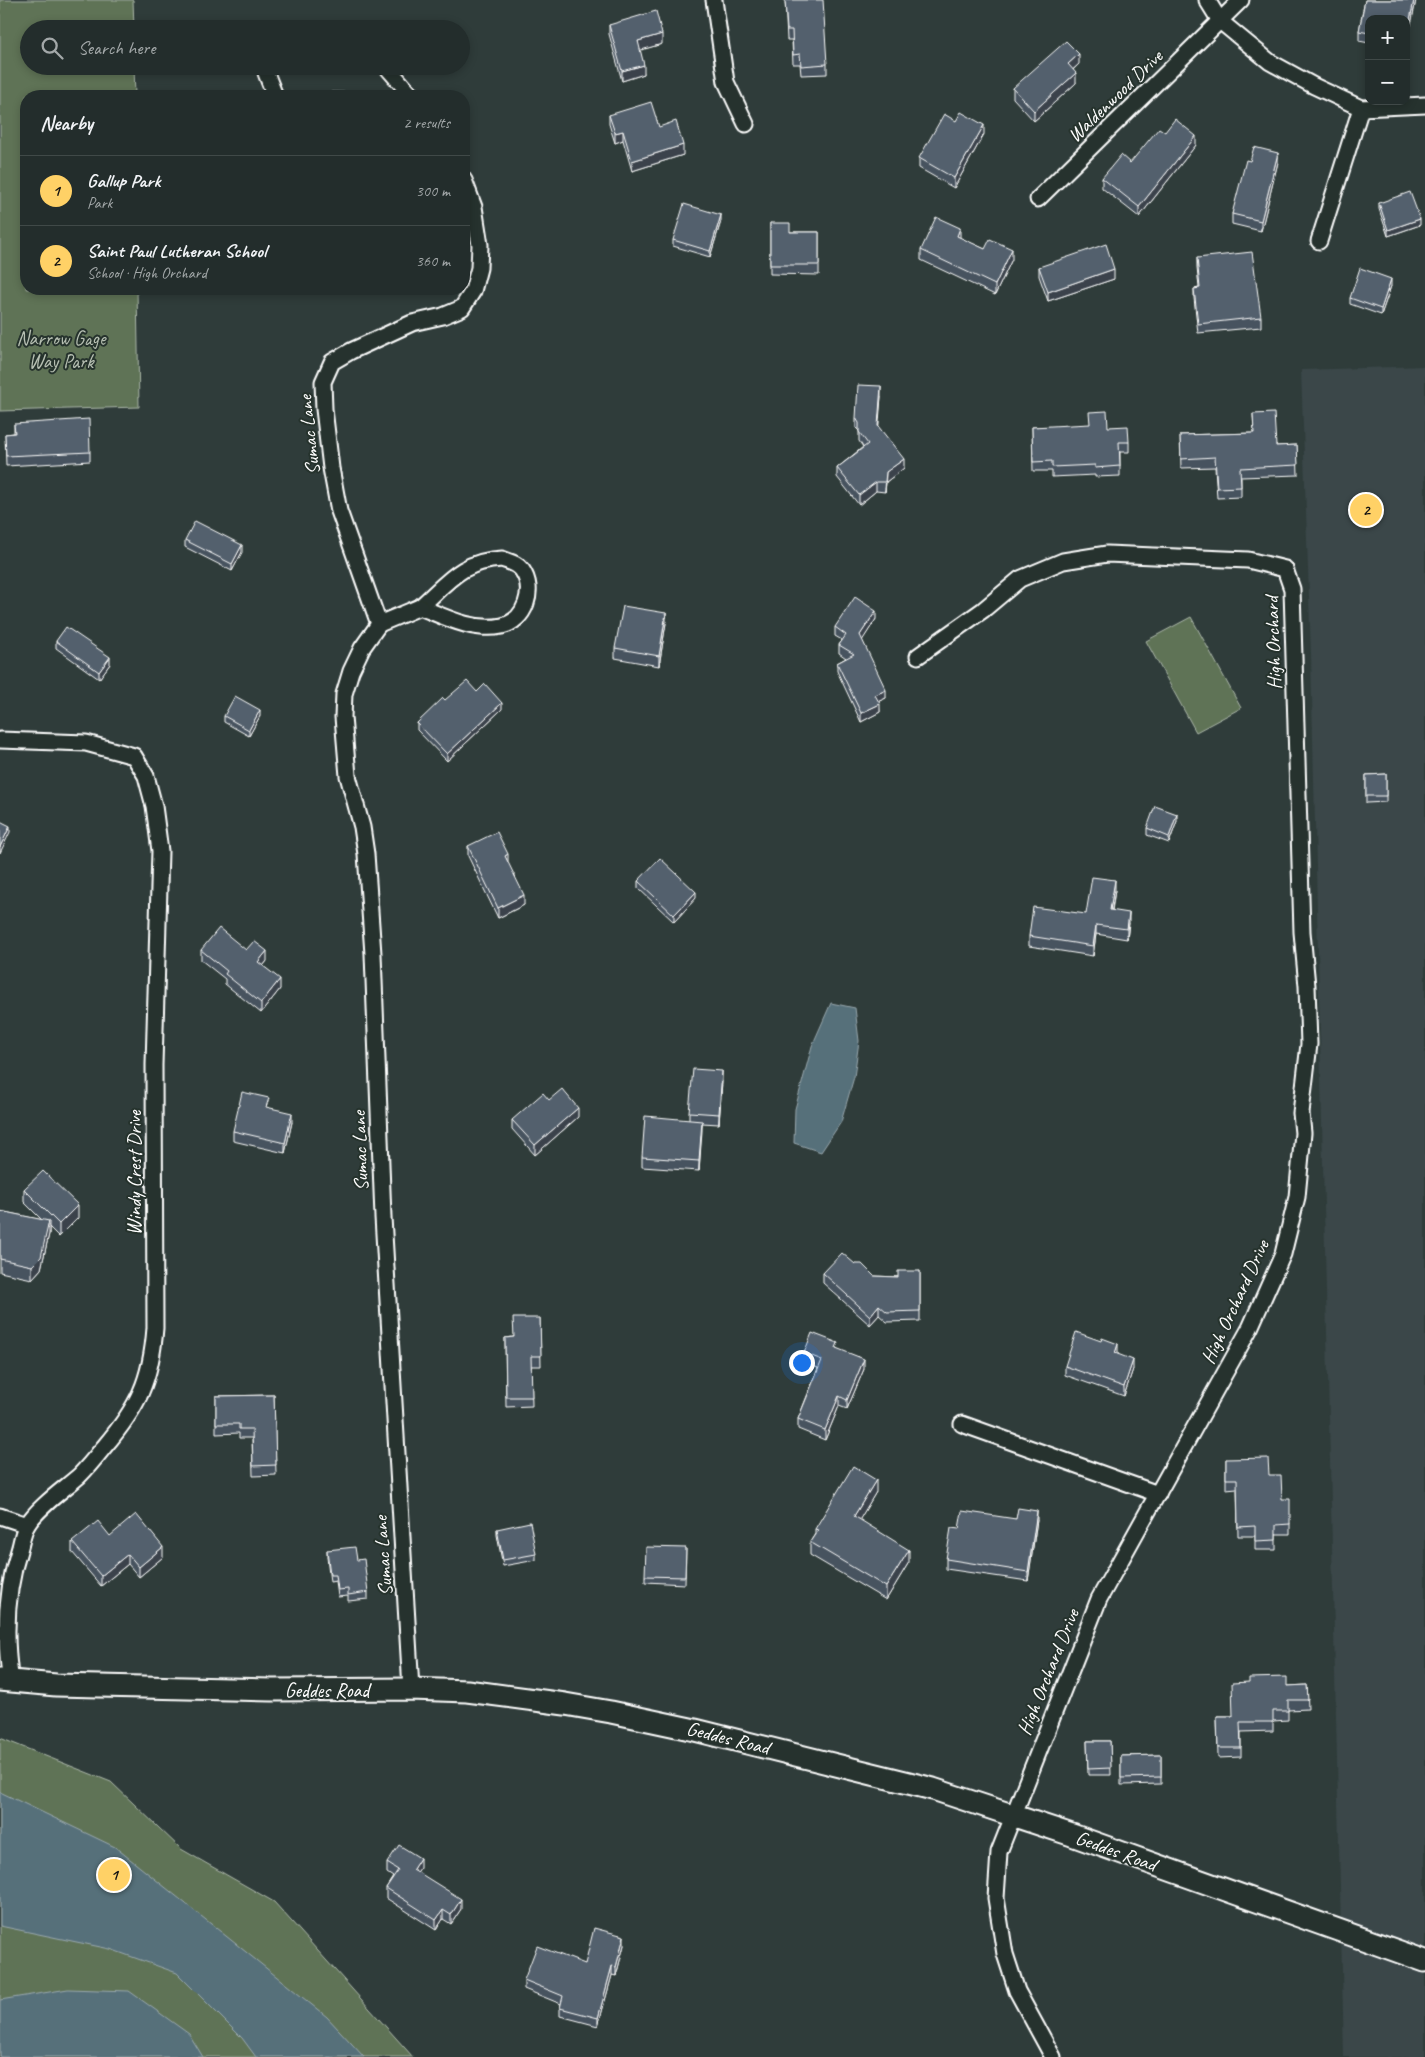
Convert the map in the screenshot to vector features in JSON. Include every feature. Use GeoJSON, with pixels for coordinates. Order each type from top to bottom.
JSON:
{"type":"FeatureCollection","features":[{"type":"Feature","properties":{"kind":"main road","name":"Geddes Road"},"geometry":{"type":"LineString","coordinates":[[5,1681],[56,1685],[272,1690],[411,1688],[467,1691],[548,1702],[696,1730],[933,1789],[1013,1817],[1072,1834],[1425,1960]]}},
{"type":"Feature","properties":{"kind":"street"},"geometry":{"type":"LineString","coordinates":[[714,0],[726,82],[746,124]]}},
{"type":"Feature","properties":{"kind":"street"},"geometry":{"type":"LineString","coordinates":[[1207,0],[1220,21],[1270,62],[1314,86],[1361,108],[1425,104]]}},
{"type":"Feature","properties":{"kind":"street","name":"Waldenwood Drive"},"geometry":{"type":"LineString","coordinates":[[1038,199],[1241,0]]}},
{"type":"Feature","properties":{"kind":"street"},"geometry":{"type":"LineString","coordinates":[[267,75],[273,90]]}},
{"type":"Feature","properties":{"kind":"street"},"geometry":{"type":"LineString","coordinates":[[394,75],[407,90]]}},
{"type":"Feature","properties":{"kind":"street"},"geometry":{"type":"LineString","coordinates":[[1319,242],[1361,108]]}},
{"type":"Feature","properties":{"kind":"street","name":"Sumac Lane"},"geometry":{"type":"LineString","coordinates":[[411,1688],[383,1217],[374,954],[366,854],[362,827],[348,776],[343,717],[344,694],[351,671],[362,648],[379,624],[339,511],[330,458],[323,382],[332,362],[351,351],[412,323],[443,316],[462,308],[473,291],[479,268],[480,245],[474,208],[470,197]]}},
{"type":"Feature","properties":{"kind":"street","name":"High Orchard"},"geometry":{"type":"LineString","coordinates":[[918,656],[983,610],[1020,579],[1064,561],[1107,554],[1248,560],[1285,569],[1292,589],[1302,923],[1309,1044],[1301,1113]]}},
{"type":"Feature","properties":{"kind":"street"},"geometry":{"type":"LineString","coordinates":[[379,624],[420,607],[457,573],[466,567],[484,560],[502,559],[515,563],[522,571],[526,582],[525,609],[517,620],[503,626],[487,628],[456,622],[420,607]]}},
{"type":"Feature","properties":{"kind":"street","name":"Windy Crest Drive"},"geometry":{"type":"LineString","coordinates":[[0,740],[86,743],[134,756],[146,776],[154,806],[160,851],[154,1065],[155,1328],[153,1357],[143,1391],[124,1424],[81,1474],[53,1497],[27,1525],[15,1562],[8,1604],[5,1681]]}},
{"type":"Feature","properties":{"kind":"street","name":"High Orchard Drive"},"geometry":{"type":"LineString","coordinates":[[1048,2055],[1017,1991],[1005,1954],[996,1898],[999,1852],[1099,1599],[1250,1328],[1283,1254],[1297,1197],[1302,1133],[1301,1113]]}},
{"type":"Feature","properties":{"kind":"street"},"geometry":{"type":"LineString","coordinates":[[962,1424],[1158,1494]]}},
{"type":"Feature","properties":{"kind":"street"},"geometry":{"type":"LineString","coordinates":[[0,1516],[27,1525]]}},
{"type":"Feature","properties":{"kind":"shaded area"},"geometry":{"type":"Polygon","coordinates":[[[1425,366],[1425,2057],[1344,2057],[1311,654],[1301,370],[1425,366]]]}},
{"type":"Feature","properties":{"kind":"green space","name":"Narrow Gage Way Park"},"geometry":{"type":"Polygon","coordinates":[[[0,0],[133,0],[134,20],[20,20],[20,75],[134,75],[135,90],[20,90],[20,295],[137,295],[139,407],[0,411],[0,0]]]}},
{"type":"Feature","properties":{"kind":"green space"},"geometry":{"type":"Polygon","coordinates":[[[1191,617],[1241,708],[1196,732],[1146,641],[1191,617]]]}},
{"type":"Feature","properties":{"kind":"green space"},"geometry":{"type":"Polygon","coordinates":[[[0,1738],[111,1782],[181,1849],[274,1902],[413,2057],[0,2057],[0,1738]]]}},
{"type":"Feature","properties":{"kind":"water"},"geometry":{"type":"Polygon","coordinates":[[[831,1003],[855,1008],[859,1041],[854,1077],[841,1122],[821,1152],[794,1143],[795,1109],[812,1046],[831,1003]]]}},
{"type":"Feature","properties":{"kind":"water"},"geometry":{"type":"Polygon","coordinates":[[[0,1792],[115,1847],[327,2017],[364,2057],[256,2057],[242,2038],[177,1973],[110,1949],[0,1926],[0,1792]]]}},
{"type":"Feature","properties":{"kind":"water"},"geometry":{"type":"Polygon","coordinates":[[[68,1989],[129,1991],[189,2034],[203,2057],[0,2057],[0,2000],[68,1989]]]}},
{"type":"Feature","properties":{"kind":"building"},"geometry":{"type":"Polygon","coordinates":[[[785,0],[823,0],[827,64],[801,66],[800,54],[793,55],[792,30],[787,30],[785,0]]]}},
{"type":"Feature","properties":{"kind":"building"},"geometry":{"type":"Polygon","coordinates":[[[1365,0],[1414,0],[1410,20],[1410,15],[1365,15],[1365,32],[1359,31],[1365,0]]]}},
{"type":"Feature","properties":{"kind":"building"},"geometry":{"type":"Polygon","coordinates":[[[656,11],[662,34],[638,41],[644,65],[622,71],[609,25],[656,11]]]}},
{"type":"Feature","properties":{"kind":"building"},"geometry":{"type":"Polygon","coordinates":[[[1066,41],[1079,54],[1068,64],[1076,73],[1034,111],[1013,88],[1066,41]]]}},
{"type":"Feature","properties":{"kind":"building"},"geometry":{"type":"Polygon","coordinates":[[[651,102],[659,127],[676,121],[683,145],[632,161],[623,131],[615,133],[609,115],[651,102]]]}},
{"type":"Feature","properties":{"kind":"building"},"geometry":{"type":"Polygon","coordinates":[[[961,112],[984,125],[954,178],[919,158],[944,114],[956,121],[961,112]]]}},
{"type":"Feature","properties":{"kind":"building"},"geometry":{"type":"Polygon","coordinates":[[[1175,119],[1196,136],[1139,207],[1102,178],[1121,155],[1130,163],[1159,128],[1165,132],[1175,119]]]}},
{"type":"Feature","properties":{"kind":"building"},"geometry":{"type":"Polygon","coordinates":[[[1254,147],[1278,153],[1261,221],[1232,214],[1246,160],[1250,161],[1254,147]]]}},
{"type":"Feature","properties":{"kind":"building"},"geometry":{"type":"Polygon","coordinates":[[[1410,192],[1420,219],[1388,230],[1379,203],[1410,192]]]}},
{"type":"Feature","properties":{"kind":"building"},"geometry":{"type":"Polygon","coordinates":[[[684,204],[721,215],[710,251],[673,240],[684,204]]]}},
{"type":"Feature","properties":{"kind":"building"},"geometry":{"type":"Polygon","coordinates":[[[936,217],[960,228],[957,236],[985,249],[990,239],[1012,249],[995,285],[921,250],[936,217]]]}},
{"type":"Feature","properties":{"kind":"building"},"geometry":{"type":"Polygon","coordinates":[[[770,223],[790,223],[790,232],[819,232],[819,265],[770,265],[770,223]]]}},
{"type":"Feature","properties":{"kind":"building"},"geometry":{"type":"Polygon","coordinates":[[[1106,244],[1114,269],[1048,292],[1039,267],[1106,244]]]}},
{"type":"Feature","properties":{"kind":"building"},"geometry":{"type":"Polygon","coordinates":[[[1252,252],[1261,317],[1198,324],[1194,289],[1200,288],[1197,258],[1252,252]]]}},
{"type":"Feature","properties":{"kind":"building"},"geometry":{"type":"Polygon","coordinates":[[[1360,268],[1391,279],[1381,309],[1350,298],[1360,268]]]}},
{"type":"Feature","properties":{"kind":"building"},"geometry":{"type":"Polygon","coordinates":[[[858,385],[881,386],[878,426],[904,459],[886,472],[885,482],[876,482],[859,495],[837,468],[868,444],[859,432],[859,423],[856,418],[858,385]]]}},
{"type":"Feature","properties":{"kind":"building"},"geometry":{"type":"Polygon","coordinates":[[[1107,411],[1108,427],[1128,426],[1129,442],[1119,442],[1120,466],[1095,468],[1095,465],[1052,467],[1052,461],[1033,462],[1032,427],[1090,424],[1089,412],[1107,411]]]}},
{"type":"Feature","properties":{"kind":"building"},"geometry":{"type":"Polygon","coordinates":[[[1274,413],[1276,446],[1297,445],[1298,465],[1240,468],[1241,487],[1217,488],[1215,457],[1181,459],[1180,435],[1254,433],[1253,414],[1274,413]]]}},
{"type":"Feature","properties":{"kind":"building"},"geometry":{"type":"Polygon","coordinates":[[[89,419],[90,452],[6,456],[5,434],[15,433],[14,424],[89,419]]]}},
{"type":"Feature","properties":{"kind":"building"},"geometry":{"type":"Polygon","coordinates":[[[195,521],[242,545],[232,564],[185,540],[195,521]]]}},
{"type":"Feature","properties":{"kind":"building"},"geometry":{"type":"Polygon","coordinates":[[[855,597],[876,611],[860,635],[886,690],[875,695],[880,704],[861,713],[837,663],[854,654],[839,645],[846,635],[835,627],[855,597]]]}},
{"type":"Feature","properties":{"kind":"building"},"geometry":{"type":"Polygon","coordinates":[[[623,606],[666,613],[659,656],[615,648],[623,606]]]}},
{"type":"Feature","properties":{"kind":"building"},"geometry":{"type":"Polygon","coordinates":[[[66,627],[110,657],[99,672],[56,641],[66,627]]]}},
{"type":"Feature","properties":{"kind":"building"},"geometry":{"type":"Polygon","coordinates":[[[467,681],[477,692],[485,684],[502,703],[447,754],[417,723],[443,698],[445,700],[467,681]]]}},
{"type":"Feature","properties":{"kind":"building"},"geometry":{"type":"Polygon","coordinates":[[[235,696],[260,710],[249,730],[224,716],[235,696]]]}},
{"type":"Feature","properties":{"kind":"building"},"geometry":{"type":"Polygon","coordinates":[[[1386,774],[1386,796],[1366,796],[1366,775],[1386,774]]]}},
{"type":"Feature","properties":{"kind":"building"},"geometry":{"type":"Polygon","coordinates":[[[1155,806],[1177,814],[1169,837],[1147,828],[1155,806]]]}},
{"type":"Feature","properties":{"kind":"building"},"geometry":{"type":"Polygon","coordinates":[[[0,821],[10,826],[0,847],[0,821]]]}},
{"type":"Feature","properties":{"kind":"building"},"geometry":{"type":"Polygon","coordinates":[[[497,832],[508,854],[505,856],[524,895],[498,908],[468,846],[497,832]]]}},
{"type":"Feature","properties":{"kind":"building"},"geometry":{"type":"Polygon","coordinates":[[[660,858],[696,892],[674,915],[638,881],[660,858]]]}},
{"type":"Feature","properties":{"kind":"building"},"geometry":{"type":"Polygon","coordinates":[[[1092,877],[1115,880],[1110,910],[1129,913],[1127,929],[1096,925],[1093,946],[1029,936],[1033,907],[1086,914],[1092,877]]]}},
{"type":"Feature","properties":{"kind":"building"},"geometry":{"type":"Polygon","coordinates":[[[219,928],[246,950],[254,941],[267,951],[258,962],[280,979],[261,1003],[225,974],[227,971],[201,950],[219,928]]]}},
{"type":"Feature","properties":{"kind":"building"},"geometry":{"type":"Polygon","coordinates":[[[693,1069],[722,1071],[719,1114],[689,1112],[693,1069]]]}},
{"type":"Feature","properties":{"kind":"building"},"geometry":{"type":"Polygon","coordinates":[[[562,1089],[578,1108],[535,1145],[512,1120],[543,1093],[549,1100],[562,1089]]]}},
{"type":"Feature","properties":{"kind":"building"},"geometry":{"type":"Polygon","coordinates":[[[242,1092],[269,1098],[266,1107],[292,1113],[285,1143],[233,1131],[242,1092]]]}},
{"type":"Feature","properties":{"kind":"building"},"geometry":{"type":"Polygon","coordinates":[[[645,1116],[702,1121],[699,1161],[642,1157],[645,1116]]]}},
{"type":"Feature","properties":{"kind":"building"},"geometry":{"type":"Polygon","coordinates":[[[43,1171],[78,1205],[59,1224],[24,1189],[43,1171]]]}},
{"type":"Feature","properties":{"kind":"building"},"geometry":{"type":"Polygon","coordinates":[[[0,1211],[49,1221],[41,1257],[32,1266],[0,1259],[0,1211]]]}},
{"type":"Feature","properties":{"kind":"building"},"geometry":{"type":"Polygon","coordinates":[[[842,1253],[855,1264],[862,1264],[874,1276],[898,1277],[898,1271],[920,1271],[920,1311],[887,1312],[879,1305],[870,1316],[823,1273],[842,1253]]]}},
{"type":"Feature","properties":{"kind":"building"},"geometry":{"type":"Polygon","coordinates":[[[513,1318],[540,1318],[541,1356],[531,1356],[532,1397],[506,1397],[505,1338],[514,1337],[513,1318]]]}},
{"type":"Feature","properties":{"kind":"building"},"geometry":{"type":"Polygon","coordinates":[[[1076,1332],[1101,1341],[1102,1338],[1118,1344],[1115,1353],[1133,1360],[1124,1387],[1065,1366],[1076,1332]]]}},
{"type":"Feature","properties":{"kind":"building"},"geometry":{"type":"Polygon","coordinates":[[[812,1333],[838,1343],[836,1348],[864,1359],[847,1400],[839,1396],[825,1430],[798,1419],[822,1360],[804,1353],[812,1333]]]}},
{"type":"Feature","properties":{"kind":"building"},"geometry":{"type":"Polygon","coordinates":[[[274,1395],[276,1465],[253,1466],[252,1429],[239,1429],[239,1424],[216,1424],[216,1396],[274,1395]]]}},
{"type":"Feature","properties":{"kind":"building"},"geometry":{"type":"Polygon","coordinates":[[[1268,1458],[1269,1475],[1281,1475],[1282,1499],[1290,1499],[1290,1524],[1276,1525],[1276,1540],[1255,1541],[1255,1526],[1238,1527],[1237,1479],[1226,1479],[1226,1459],[1268,1458]]]}},
{"type":"Feature","properties":{"kind":"building"},"geometry":{"type":"Polygon","coordinates":[[[853,1466],[876,1480],[854,1516],[909,1550],[886,1587],[810,1542],[818,1530],[815,1529],[853,1466]]]}},
{"type":"Feature","properties":{"kind":"building"},"geometry":{"type":"Polygon","coordinates":[[[1018,1508],[1037,1511],[1028,1572],[946,1559],[951,1528],[959,1529],[962,1511],[1016,1519],[1018,1508]]]}},
{"type":"Feature","properties":{"kind":"building"},"geometry":{"type":"Polygon","coordinates":[[[136,1514],[163,1547],[139,1567],[128,1554],[101,1576],[72,1542],[98,1521],[110,1536],[136,1514]]]}},
{"type":"Feature","properties":{"kind":"building"},"geometry":{"type":"Polygon","coordinates":[[[530,1522],[536,1554],[503,1560],[497,1529],[530,1522]]]}},
{"type":"Feature","properties":{"kind":"building"},"geometry":{"type":"Polygon","coordinates":[[[355,1547],[357,1560],[364,1559],[368,1592],[348,1595],[348,1589],[338,1590],[336,1575],[330,1575],[327,1550],[355,1547]]]}},
{"type":"Feature","properties":{"kind":"building"},"geometry":{"type":"Polygon","coordinates":[[[646,1547],[686,1548],[685,1577],[645,1576],[646,1547]]]}},
{"type":"Feature","properties":{"kind":"building"},"geometry":{"type":"Polygon","coordinates":[[[1287,1677],[1287,1686],[1307,1685],[1308,1700],[1288,1700],[1288,1711],[1273,1711],[1273,1722],[1240,1722],[1241,1748],[1218,1748],[1217,1716],[1233,1716],[1232,1683],[1249,1682],[1249,1678],[1287,1677]]]}},
{"type":"Feature","properties":{"kind":"building"},"geometry":{"type":"Polygon","coordinates":[[[1087,1741],[1110,1741],[1111,1768],[1088,1769],[1087,1741]]]}},
{"type":"Feature","properties":{"kind":"building"},"geometry":{"type":"Polygon","coordinates":[[[1161,1755],[1161,1777],[1121,1778],[1121,1756],[1161,1755]]]}},
{"type":"Feature","properties":{"kind":"building"},"geometry":{"type":"Polygon","coordinates":[[[399,1845],[420,1858],[413,1869],[461,1899],[451,1915],[443,1910],[436,1920],[386,1888],[398,1870],[387,1863],[399,1845]]]}},
{"type":"Feature","properties":{"kind":"building"},"geometry":{"type":"Polygon","coordinates":[[[594,1928],[624,1936],[616,1967],[612,1966],[598,2018],[560,2008],[563,1996],[524,1980],[537,1946],[585,1964],[594,1928]]]}},
{"type":"Feature","properties":{"kind":"place","name":"Saint Paul Lutheran School"},"geometry":{"type":"Point","coordinates":[1366,510]}},
{"type":"Feature","properties":{"kind":"place","name":"Gallup Park"},"geometry":{"type":"Point","coordinates":[114,1875]}}]}
